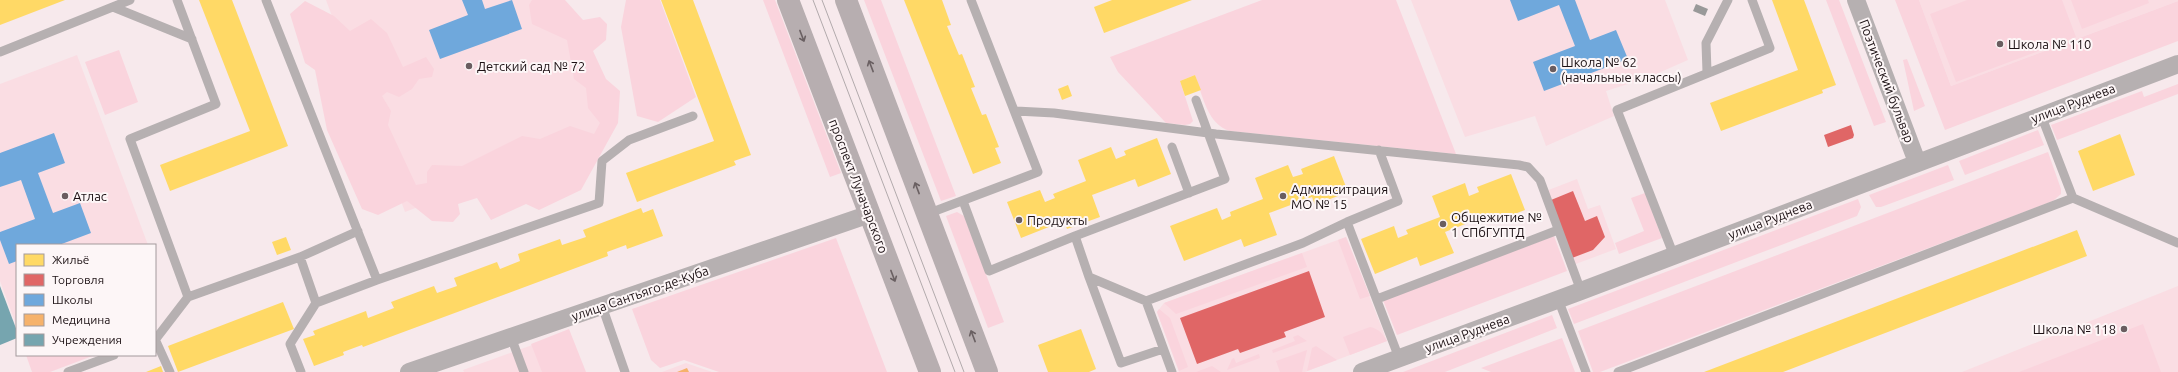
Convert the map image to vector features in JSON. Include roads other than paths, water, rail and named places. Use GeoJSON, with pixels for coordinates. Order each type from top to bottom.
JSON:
{"type":"FeatureCollection","features":[{"type":"Feature","properties":{"kind":"main road","name":"проспект Луначарского"},"geometry":{"type":"LineString","coordinates":[[788,0],[930,372]]}},
{"type":"Feature","properties":{"kind":"main road"},"geometry":{"type":"LineString","coordinates":[[846,0],[987,372]]}},
{"type":"Feature","properties":{"kind":"street","name":"Поэтический бульвар"},"geometry":{"type":"LineString","coordinates":[[1856,0],[1917,162]]}},
{"type":"Feature","properties":{"kind":"street","name":"улица Руднева"},"geometry":{"type":"LineString","coordinates":[[1362,372],[1558,300],[1917,162],[2178,64]]}},
{"type":"Feature","properties":{"kind":"street","name":"улица Сантьяго-де-Куба"},"geometry":{"type":"LineString","coordinates":[[409,372],[870,214]]}},
{"type":"Feature","properties":{"kind":"lane"},"geometry":{"type":"LineString","coordinates":[[0,52],[130,0]]}},
{"type":"Feature","properties":{"kind":"lane"},"geometry":{"type":"LineString","coordinates":[[178,0],[216,104],[130,139],[188,297]]}},
{"type":"Feature","properties":{"kind":"lane"},"geometry":{"type":"LineString","coordinates":[[266,0],[377,280]]}},
{"type":"Feature","properties":{"kind":"lane"},"geometry":{"type":"LineString","coordinates":[[927,214],[1038,172],[1016,111],[971,0]]}},
{"type":"Feature","properties":{"kind":"lane"},"geometry":{"type":"LineString","coordinates":[[1708,72],[1706,43],[1728,0]]}},
{"type":"Feature","properties":{"kind":"lane"},"geometry":{"type":"LineString","coordinates":[[1674,256],[1617,110],[1770,48],[1752,0]]}},
{"type":"Feature","properties":{"kind":"lane"},"geometry":{"type":"LineString","coordinates":[[113,6],[192,39]]}},
{"type":"Feature","properties":{"kind":"lane"},"geometry":{"type":"LineString","coordinates":[[963,201],[989,271],[1075,236],[1225,179],[1196,100]]}},
{"type":"Feature","properties":{"kind":"lane"},"geometry":{"type":"LineString","coordinates":[[1016,111],[1054,113],[1208,133],[1528,167],[1540,180],[1581,291]]}},
{"type":"Feature","properties":{"kind":"lane"},"geometry":{"type":"LineString","coordinates":[[301,372],[290,344],[316,303],[377,280],[599,203],[602,161],[629,140],[693,116]]}},
{"type":"Feature","properties":{"kind":"lane"},"geometry":{"type":"LineString","coordinates":[[2041,116],[2073,198]]}},
{"type":"Feature","properties":{"kind":"lane"},"geometry":{"type":"LineString","coordinates":[[1172,147],[1189,193]]}},
{"type":"Feature","properties":{"kind":"lane"},"geometry":{"type":"LineString","coordinates":[[1089,277],[1146,300],[1303,243],[1347,222],[1398,201],[1379,150]]}},
{"type":"Feature","properties":{"kind":"lane"},"geometry":{"type":"LineString","coordinates":[[1618,372],[2073,198],[2178,243]]}},
{"type":"Feature","properties":{"kind":"lane"},"geometry":{"type":"LineString","coordinates":[[1347,222],[1399,358]]}},
{"type":"Feature","properties":{"kind":"lane"},"geometry":{"type":"LineString","coordinates":[[1376,299],[1558,230]]}},
{"type":"Feature","properties":{"kind":"lane"},"geometry":{"type":"LineString","coordinates":[[156,339],[188,297],[300,257],[358,231]]}},
{"type":"Feature","properties":{"kind":"lane"},"geometry":{"type":"LineString","coordinates":[[1075,236],[1121,363],[1163,349]]}},
{"type":"Feature","properties":{"kind":"lane"},"geometry":{"type":"LineString","coordinates":[[300,257],[316,303]]}},
{"type":"Feature","properties":{"kind":"lane"},"geometry":{"type":"LineString","coordinates":[[1146,300],[1172,372]]}},
{"type":"Feature","properties":{"kind":"lane"},"geometry":{"type":"LineString","coordinates":[[1558,300],[1586,372]]}},
{"type":"Feature","properties":{"kind":"lane"},"geometry":{"type":"LineString","coordinates":[[602,306],[625,372]]}},
{"type":"Feature","properties":{"kind":"lane"},"geometry":{"type":"LineString","coordinates":[[511,337],[522,370]]}},
{"type":"Feature","properties":{"kind":"lane"},"geometry":{"type":"LineString","coordinates":[[156,342],[170,372]]}},
{"type":"Feature","properties":{"kind":"lane"},"geometry":{"type":"LineString","coordinates":[[68,372],[111,356]]}},
{"type":"Feature","properties":{"kind":"tram line"},"geometry":{"type":"LineString","coordinates":[[813,0],[955,372]]}},
{"type":"Feature","properties":{"kind":"tram line"},"geometry":{"type":"LineString","coordinates":[[822,0],[964,372]]}},
{"type":"Feature","properties":{"kind":"place","name":"Школа № 110"},"geometry":{"type":"Point","coordinates":[2000,44]}},
{"type":"Feature","properties":{"kind":"place","name":"Детский сад № 72"},"geometry":{"type":"Point","coordinates":[469,66]}},
{"type":"Feature","properties":{"kind":"place","name":"Школа № 62 (начальные классы)"},"geometry":{"type":"Point","coordinates":[1553,69]}},
{"type":"Feature","properties":{"kind":"place","name":"Атлас"},"geometry":{"type":"Point","coordinates":[65,196]}},
{"type":"Feature","properties":{"kind":"place","name":"Админситрация МО № 15"},"geometry":{"type":"Point","coordinates":[1283,196]}},
{"type":"Feature","properties":{"kind":"place","name":"Продукты"},"geometry":{"type":"Point","coordinates":[1019,220]}},
{"type":"Feature","properties":{"kind":"place","name":"Общежитие № 1 СПбГУПТД"},"geometry":{"type":"Point","coordinates":[1443,224]}},
{"type":"Feature","properties":{"kind":"place","name":"Школа № 118"},"geometry":{"type":"Point","coordinates":[2124,329]}}]}
